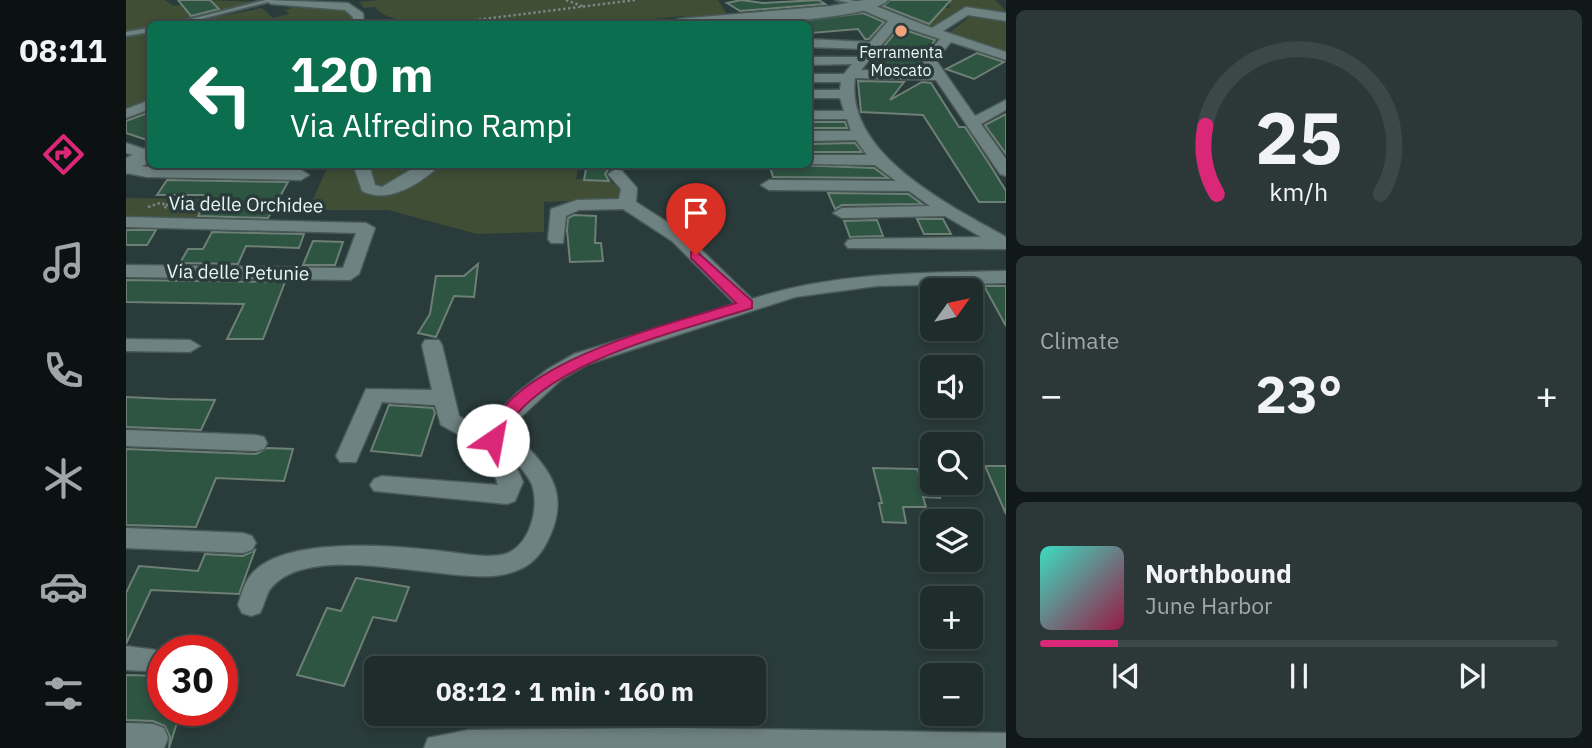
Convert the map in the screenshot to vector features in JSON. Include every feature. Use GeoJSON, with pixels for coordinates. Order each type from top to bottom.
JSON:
{"type":"FeatureCollection","features":[{"type":"Feature","properties":{"kind":"main road"},"geometry":{"type":"LineString","coordinates":[[702,21],[837,4],[872,3]]}},
{"type":"Feature","properties":{"kind":"street"},"geometry":{"type":"LineString","coordinates":[[272,0],[347,4],[359,16],[358,21]]}},
{"type":"Feature","properties":{"kind":"street"},"geometry":{"type":"LineString","coordinates":[[872,3],[895,20],[1006,56]]}},
{"type":"Feature","properties":{"kind":"street"},"geometry":{"type":"LineString","coordinates":[[932,33],[966,11],[1006,17]]}},
{"type":"Feature","properties":{"kind":"street"},"geometry":{"type":"LineString","coordinates":[[895,20],[849,82],[853,115],[860,135],[880,160],[913,186],[948,211],[1002,243]]}},
{"type":"Feature","properties":{"kind":"street"},"geometry":{"type":"LineString","coordinates":[[948,38],[929,61],[937,76],[1004,164]]}},
{"type":"Feature","properties":{"kind":"street"},"geometry":{"type":"LineString","coordinates":[[812,43],[875,46]]}},
{"type":"Feature","properties":{"kind":"street"},"geometry":{"type":"LineString","coordinates":[[812,61],[863,60]]}},
{"type":"Feature","properties":{"kind":"street"},"geometry":{"type":"LineString","coordinates":[[812,78],[849,82],[937,76]]}},
{"type":"Feature","properties":{"kind":"street"},"geometry":{"type":"LineString","coordinates":[[812,93],[849,82]]}},
{"type":"Feature","properties":{"kind":"street"},"geometry":{"type":"LineString","coordinates":[[973,123],[1006,104]]}},
{"type":"Feature","properties":{"kind":"street"},"geometry":{"type":"LineString","coordinates":[[126,114],[145,106]]}},
{"type":"Feature","properties":{"kind":"street"},"geometry":{"type":"LineString","coordinates":[[812,115],[853,115]]}},
{"type":"Feature","properties":{"kind":"street"},"geometry":{"type":"LineString","coordinates":[[812,136],[860,135]]}},
{"type":"Feature","properties":{"kind":"street"},"geometry":{"type":"LineString","coordinates":[[812,160],[880,160]]}},
{"type":"Feature","properties":{"kind":"street"},"geometry":{"type":"LineString","coordinates":[[266,168],[303,170],[294,191]]}},
{"type":"Feature","properties":{"kind":"street"},"geometry":{"type":"LineString","coordinates":[[362,168],[369,188],[382,193],[426,168]]}},
{"type":"Feature","properties":{"kind":"street"},"geometry":{"type":"LineString","coordinates":[[616,174],[629,188],[627,204]]}},
{"type":"Feature","properties":{"kind":"street"},"geometry":{"type":"LineString","coordinates":[[769,185],[913,186]]}},
{"type":"Feature","properties":{"kind":"street"},"geometry":{"type":"LineString","coordinates":[[557,239],[557,213],[561,209],[577,205],[627,204],[678,237],[746,304]]}},
{"type":"Feature","properties":{"kind":"street"},"geometry":{"type":"LineString","coordinates":[[842,213],[948,211]]}},
{"type":"Feature","properties":{"kind":"street","name":"Via delle Orchidee"},"geometry":{"type":"LineString","coordinates":[[126,222],[366,228],[350,274]]}},
{"type":"Feature","properties":{"kind":"street"},"geometry":{"type":"LineString","coordinates":[[854,244],[1002,243]]}},
{"type":"Feature","properties":{"kind":"street","name":"Via delle Petunie"},"geometry":{"type":"LineString","coordinates":[[126,271],[350,274]]}},
{"type":"Feature","properties":{"kind":"street"},"geometry":{"type":"LineString","coordinates":[[383,485],[508,495],[511,482],[493,440],[496,428],[535,390],[581,359],[746,304],[792,292],[852,282],[1006,277]]}},
{"type":"Feature","properties":{"kind":"street"},"geometry":{"type":"LineString","coordinates":[[126,345],[190,346]]}},
{"type":"Feature","properties":{"kind":"street"},"geometry":{"type":"LineString","coordinates":[[251,605],[260,582],[277,569],[299,561],[381,556],[480,565],[503,564],[523,556],[536,539],[547,513],[547,486],[496,428],[458,428],[449,420],[441,398],[432,345]]}},
{"type":"Feature","properties":{"kind":"street"},"geometry":{"type":"LineString","coordinates":[[348,456],[374,394],[441,398]]}},
{"type":"Feature","properties":{"kind":"street"},"geometry":{"type":"LineString","coordinates":[[126,438],[256,443]]}},
{"type":"Feature","properties":{"kind":"street"},"geometry":{"type":"LineString","coordinates":[[126,538],[243,543]]}},
{"type":"Feature","properties":{"kind":"street"},"geometry":{"type":"LineString","coordinates":[[439,748],[468,744],[660,742],[1006,747]]}},
{"type":"Feature","properties":{"kind":"lane"},"geometry":{"type":"LineString","coordinates":[[187,21],[272,0]]}},
{"type":"Feature","properties":{"kind":"lane"},"geometry":{"type":"LineString","coordinates":[[126,34],[147,30]]}},
{"type":"Feature","properties":{"kind":"path"},"geometry":{"type":"LineString","coordinates":[[566,0],[584,7]]}},
{"type":"Feature","properties":{"kind":"path"},"geometry":{"type":"LineString","coordinates":[[469,21],[635,0]]}},
{"type":"Feature","properties":{"kind":"path"},"geometry":{"type":"LineString","coordinates":[[373,21],[388,18],[416,21]]}},
{"type":"Feature","properties":{"kind":"green space"},"geometry":{"type":"Polygon","coordinates":[[[126,0],[165,0],[174,6],[207,0],[264,2],[180,21],[147,21],[147,29],[126,33],[126,0]]]}},
{"type":"Feature","properties":{"kind":"green space"},"geometry":{"type":"Polygon","coordinates":[[[718,0],[728,16],[687,20],[683,16],[636,21],[410,21],[385,15],[375,7],[364,8],[359,2],[718,0]]]}},
{"type":"Feature","properties":{"kind":"green space"},"geometry":{"type":"Polygon","coordinates":[[[947,0],[995,0],[1006,11],[965,10],[940,25],[926,27],[905,19],[891,8],[936,16],[944,8],[949,8],[950,2],[947,0]]]}},
{"type":"Feature","properties":{"kind":"green space"},"geometry":{"type":"Polygon","coordinates":[[[288,7],[341,9],[350,13],[352,21],[196,21],[262,8],[273,18],[289,14],[285,10],[290,9],[288,7]]]}},
{"type":"Feature","properties":{"kind":"green space"},"geometry":{"type":"Polygon","coordinates":[[[973,14],[1006,20],[1006,52],[949,33],[973,14]]]}},
{"type":"Feature","properties":{"kind":"green space"},"geometry":{"type":"Polygon","coordinates":[[[147,32],[147,101],[126,108],[126,36],[147,32]]]}},
{"type":"Feature","properties":{"kind":"green space"},"geometry":{"type":"Polygon","coordinates":[[[327,168],[578,168],[576,179],[609,181],[633,198],[544,202],[544,232],[477,234],[388,210],[308,210],[327,168]]]}},
{"type":"Feature","properties":{"kind":"green space"},"geometry":{"type":"Polygon","coordinates":[[[126,198],[207,199],[197,218],[126,217],[126,198]]]}},
{"type":"Feature","properties":{"kind":"building"},"geometry":{"type":"Polygon","coordinates":[[[178,0],[210,0],[219,9],[191,16],[178,0]]]}},
{"type":"Feature","properties":{"kind":"building"},"geometry":{"type":"Polygon","coordinates":[[[741,0],[763,3],[819,0],[825,4],[740,11],[727,3],[741,0]]]}},
{"type":"Feature","properties":{"kind":"building"},"geometry":{"type":"Polygon","coordinates":[[[890,0],[951,0],[929,24],[883,6],[890,0]]]}},
{"type":"Feature","properties":{"kind":"building"},"geometry":{"type":"Polygon","coordinates":[[[863,13],[884,22],[869,39],[865,39],[858,29],[812,33],[812,21],[800,21],[863,13]]]}},
{"type":"Feature","properties":{"kind":"building"},"geometry":{"type":"Polygon","coordinates":[[[899,28],[935,40],[914,69],[871,68],[880,64],[875,57],[899,28]]]}},
{"type":"Feature","properties":{"kind":"building"},"geometry":{"type":"Polygon","coordinates":[[[977,53],[1004,62],[974,79],[946,69],[977,53]]]}},
{"type":"Feature","properties":{"kind":"building"},"geometry":{"type":"Polygon","coordinates":[[[858,81],[904,82],[890,100],[922,82],[931,83],[959,127],[965,127],[990,165],[1006,191],[1006,202],[979,202],[923,115],[861,112],[858,81]]]}},
{"type":"Feature","properties":{"kind":"building"},"geometry":{"type":"Polygon","coordinates":[[[147,113],[147,140],[126,133],[126,121],[147,113]]]}},
{"type":"Feature","properties":{"kind":"building"},"geometry":{"type":"Polygon","coordinates":[[[1006,114],[1006,154],[985,125],[1006,114]]]}},
{"type":"Feature","properties":{"kind":"building"},"geometry":{"type":"Polygon","coordinates":[[[812,122],[845,122],[847,128],[812,128],[812,122]]]}},
{"type":"Feature","properties":{"kind":"building"},"geometry":{"type":"Polygon","coordinates":[[[855,143],[862,152],[812,152],[812,144],[855,143]]]}},
{"type":"Feature","properties":{"kind":"building"},"geometry":{"type":"Polygon","coordinates":[[[812,166],[874,168],[888,178],[773,177],[770,168],[812,168],[812,166]]]}},
{"type":"Feature","properties":{"kind":"building"},"geometry":{"type":"Polygon","coordinates":[[[586,168],[609,168],[605,174],[609,181],[584,180],[586,168]]]}},
{"type":"Feature","properties":{"kind":"building"},"geometry":{"type":"Polygon","coordinates":[[[167,180],[288,182],[268,218],[198,216],[210,195],[157,195],[167,180]]]}},
{"type":"Feature","properties":{"kind":"building"},"geometry":{"type":"Polygon","coordinates":[[[828,193],[908,194],[922,204],[842,205],[835,209],[828,193]]]}},
{"type":"Feature","properties":{"kind":"building"},"geometry":{"type":"Polygon","coordinates":[[[574,215],[596,216],[595,243],[601,243],[603,261],[570,262],[568,218],[574,215]]]}},
{"type":"Feature","properties":{"kind":"building"},"geometry":{"type":"Polygon","coordinates":[[[917,219],[943,219],[951,234],[924,234],[917,219]]]}},
{"type":"Feature","properties":{"kind":"building"},"geometry":{"type":"Polygon","coordinates":[[[877,220],[883,236],[850,237],[844,221],[877,220]]]}},
{"type":"Feature","properties":{"kind":"building"},"geometry":{"type":"Polygon","coordinates":[[[126,230],[156,230],[147,245],[126,245],[126,230]]]}},
{"type":"Feature","properties":{"kind":"building"},"geometry":{"type":"Polygon","coordinates":[[[212,232],[304,234],[299,248],[246,246],[238,264],[180,263],[188,249],[203,249],[212,232]]]}},
{"type":"Feature","properties":{"kind":"building"},"geometry":{"type":"Polygon","coordinates":[[[313,241],[343,242],[335,265],[303,265],[313,241]]]}},
{"type":"Feature","properties":{"kind":"building"},"geometry":{"type":"Polygon","coordinates":[[[478,264],[474,297],[454,296],[436,337],[418,333],[430,314],[436,276],[464,276],[478,264]]]}},
{"type":"Feature","properties":{"kind":"building"},"geometry":{"type":"Polygon","coordinates":[[[126,280],[285,282],[263,339],[227,339],[244,304],[126,302],[126,280]]]}},
{"type":"Feature","properties":{"kind":"building"},"geometry":{"type":"Polygon","coordinates":[[[984,286],[1006,286],[1006,326],[984,286]]]}},
{"type":"Feature","properties":{"kind":"building"},"geometry":{"type":"Polygon","coordinates":[[[126,397],[215,400],[201,430],[126,427],[126,397]]]}},
{"type":"Feature","properties":{"kind":"building"},"geometry":{"type":"Polygon","coordinates":[[[389,405],[433,408],[435,413],[421,456],[371,451],[389,405]]]}},
{"type":"Feature","properties":{"kind":"building"},"geometry":{"type":"Polygon","coordinates":[[[267,448],[293,449],[284,481],[216,478],[196,527],[126,525],[126,449],[256,454],[267,448]]]}},
{"type":"Feature","properties":{"kind":"building"},"geometry":{"type":"Polygon","coordinates":[[[985,466],[1006,466],[1006,514],[985,466]]]}},
{"type":"Feature","properties":{"kind":"building"},"geometry":{"type":"Polygon","coordinates":[[[873,468],[917,469],[920,476],[920,495],[939,495],[940,498],[923,497],[926,507],[903,507],[906,523],[883,522],[879,503],[882,503],[873,468]]]}},
{"type":"Feature","properties":{"kind":"building"},"geometry":{"type":"Polygon","coordinates":[[[255,550],[239,594],[151,590],[126,644],[126,593],[139,566],[198,571],[205,554],[243,556],[255,550]]]}},
{"type":"Feature","properties":{"kind":"building"},"geometry":{"type":"Polygon","coordinates":[[[356,578],[409,587],[396,621],[373,617],[344,686],[297,675],[327,608],[341,611],[356,578]]]}},
{"type":"Feature","properties":{"kind":"building"},"geometry":{"type":"Polygon","coordinates":[[[126,675],[147,676],[147,721],[126,720],[126,675]]]}},
{"type":"Feature","properties":{"kind":"building"},"geometry":{"type":"Polygon","coordinates":[[[165,726],[176,726],[169,748],[170,737],[165,726]]]}},
{"type":"Feature","properties":{"kind":"place","name":"Ferramenta Moscato"},"geometry":{"type":"Point","coordinates":[901,31]}},
{"type":"Feature","properties":{"kind":"route"},"geometry":{"type":"LineString","coordinates":[[493,440],[496,428],[525,398],[555,374],[581,359],[746,304],[696,255]]}}]}
